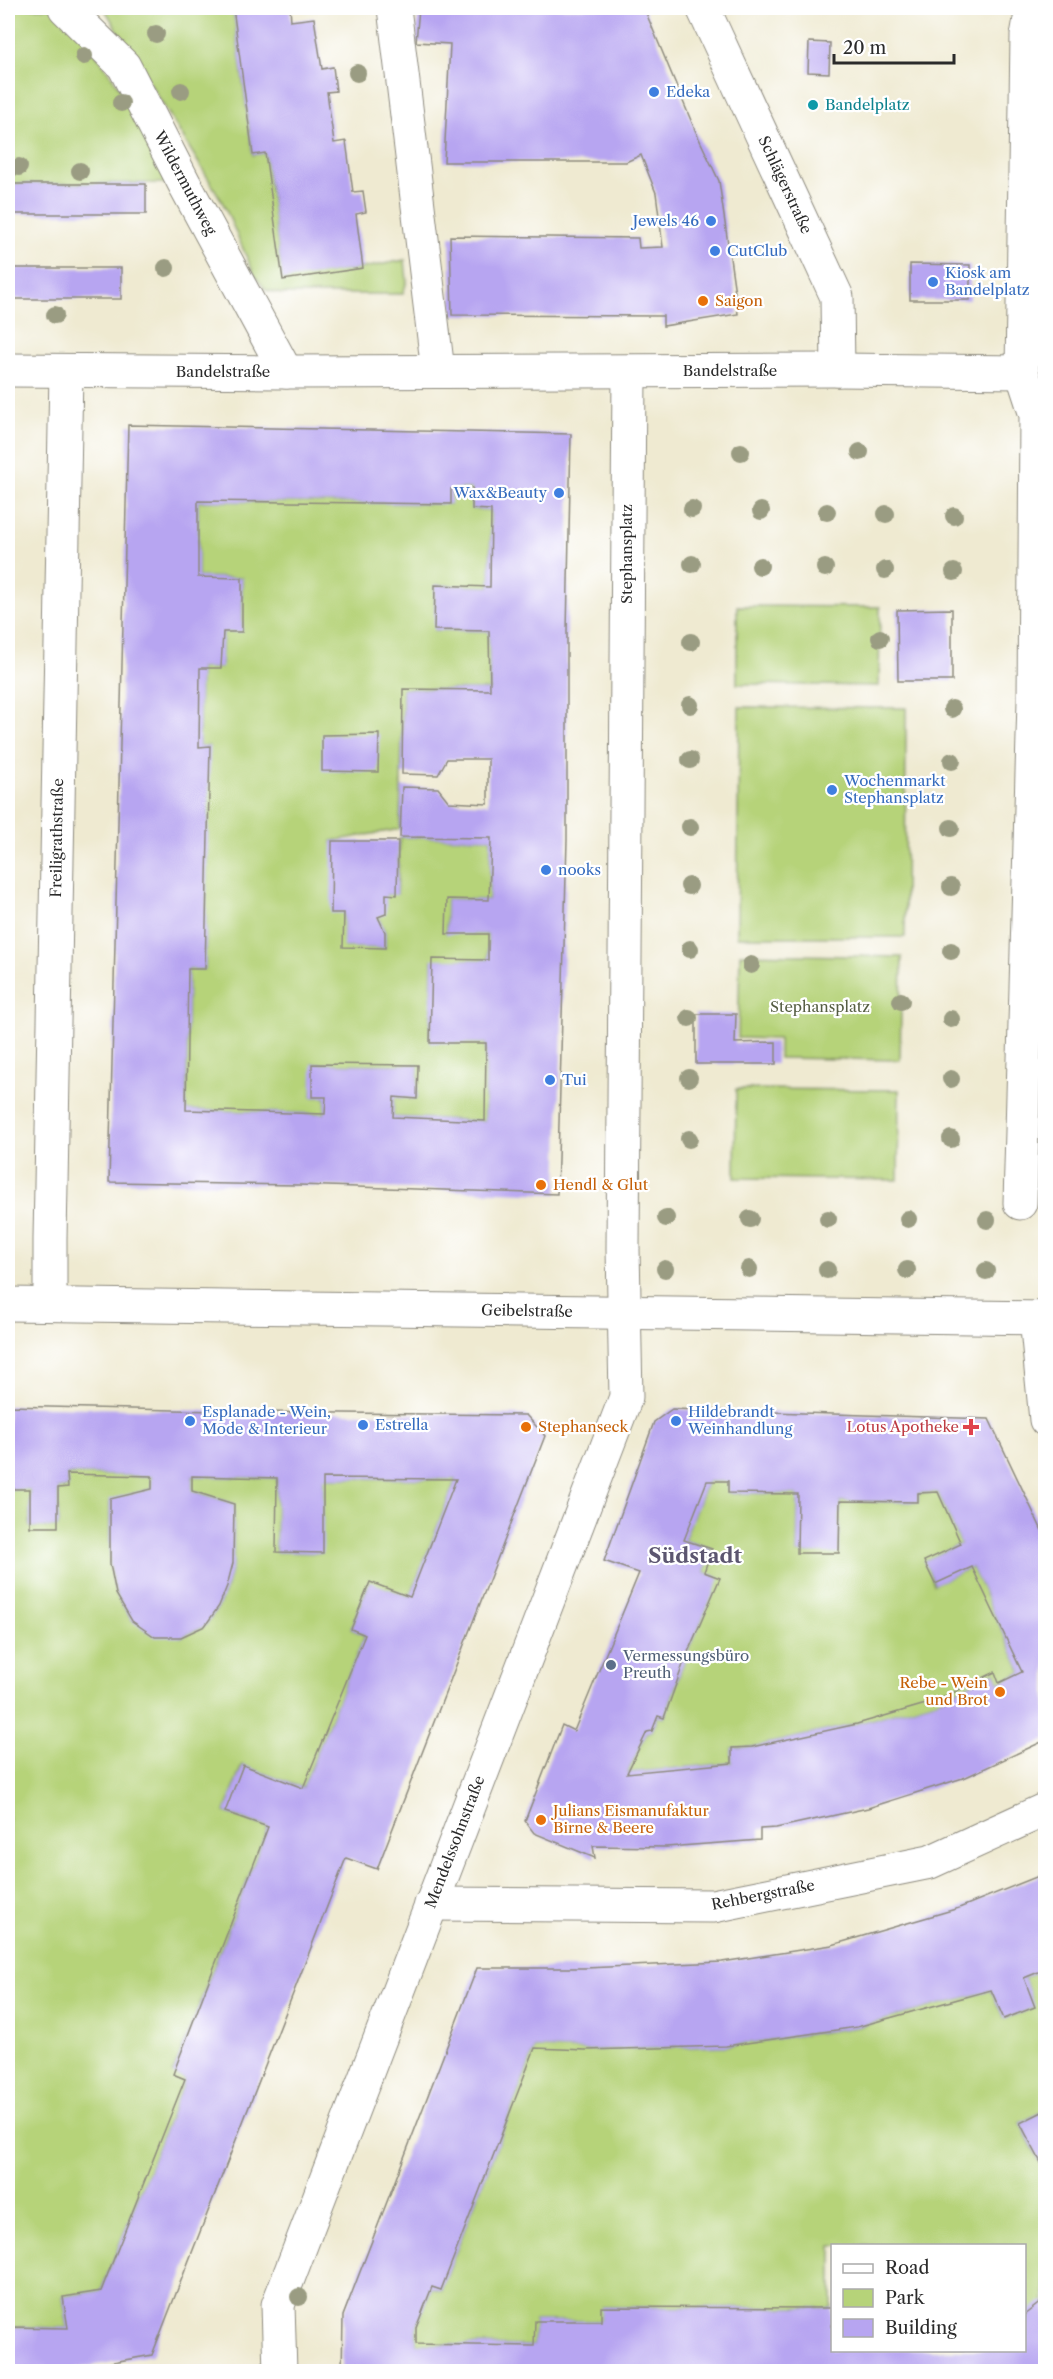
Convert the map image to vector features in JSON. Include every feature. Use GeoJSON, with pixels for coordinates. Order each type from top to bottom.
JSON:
{"type":"FeatureCollection","features":[{"type":"Feature","properties":{"kind":"street","name":"Wildermuthweg"},"geometry":{"type":"LineString","coordinates":[[65,8],[124,66],[286,372]]}},
{"type":"Feature","properties":{"kind":"street"},"geometry":{"type":"LineString","coordinates":[[394,8],[438,371]]}},
{"type":"Feature","properties":{"kind":"street","name":"Schlägerstraße"},"geometry":{"type":"LineString","coordinates":[[703,8],[837,297],[838,370]]}},
{"type":"Feature","properties":{"kind":"street"},"geometry":{"type":"LineString","coordinates":[[1020,1203],[1040,700],[1041,416],[1022,372],[1027,36],[1032,8]]}},
{"type":"Feature","properties":{"kind":"street","name":"Bandelstraße"},"geometry":{"type":"LineString","coordinates":[[8,370],[66,372],[838,370],[1022,372]]}},
{"type":"Feature","properties":{"kind":"street","name":"Freiligrathstraße"},"geometry":{"type":"LineString","coordinates":[[50,1304],[66,372]]}},
{"type":"Feature","properties":{"kind":"street","name":"Stephansplatz"},"geometry":{"type":"LineString","coordinates":[[624,1312],[629,372]]}},
{"type":"Feature","properties":{"kind":"street","name":"Geibelstraße"},"geometry":{"type":"LineString","coordinates":[[8,1304],[1041,1318]]}},
{"type":"Feature","properties":{"kind":"street","name":"Mendelssohnstraße"},"geometry":{"type":"LineString","coordinates":[[280,2372],[278,2305],[626,1396],[624,1312]]}},
{"type":"Feature","properties":{"kind":"street"},"geometry":{"type":"LineString","coordinates":[[1041,1318],[1046,1420]]}},
{"type":"Feature","properties":{"kind":"street","name":"Rehbergstraße"},"geometry":{"type":"LineString","coordinates":[[431,1904],[713,1906],[930,1862],[1046,1809]]}},
{"type":"Feature","properties":{"kind":"green space"},"geometry":{"type":"Polygon","coordinates":[[[8,8],[65,8],[184,183],[8,184],[8,8]]]}},
{"type":"Feature","properties":{"kind":"green space"},"geometry":{"type":"Polygon","coordinates":[[[104,8],[233,8],[253,155],[265,153],[283,279],[405,260],[407,281],[403,294],[281,294],[266,290],[255,276],[222,201],[104,8]]]}},
{"type":"Feature","properties":{"kind":"green space"},"geometry":{"type":"Polygon","coordinates":[[[472,488],[472,509],[491,510],[490,587],[435,585],[435,630],[489,631],[490,690],[403,689],[400,829],[332,841],[344,913],[344,947],[385,948],[385,932],[378,917],[386,894],[397,894],[400,837],[491,838],[489,900],[447,899],[446,933],[488,934],[488,960],[432,960],[430,1042],[486,1043],[485,1121],[393,1117],[394,1097],[417,1099],[418,1065],[313,1064],[312,1097],[326,1097],[325,1114],[186,1110],[188,969],[205,969],[209,746],[199,747],[200,668],[221,668],[223,632],[242,631],[242,578],[198,577],[198,501],[450,504],[451,489],[472,488]]]}},
{"type":"Feature","properties":{"kind":"green space"},"geometry":{"type":"Polygon","coordinates":[[[737,606],[880,607],[879,686],[737,684],[737,606]]]}},
{"type":"Feature","properties":{"kind":"green space"},"geometry":{"type":"Polygon","coordinates":[[[739,707],[906,708],[905,937],[737,937],[739,707]]]}},
{"type":"Feature","properties":{"kind":"green space","name":"Stephansplatz"},"geometry":{"type":"Polygon","coordinates":[[[740,954],[902,957],[900,1060],[779,1058],[779,1039],[738,1038],[740,954]]]}},
{"type":"Feature","properties":{"kind":"green space"},"geometry":{"type":"Polygon","coordinates":[[[736,1089],[899,1090],[898,1180],[735,1178],[736,1089]]]}},
{"type":"Feature","properties":{"kind":"green space"},"geometry":{"type":"Polygon","coordinates":[[[67,1474],[152,1476],[152,1489],[110,1500],[110,1565],[116,1594],[132,1621],[181,1637],[205,1626],[219,1606],[233,1563],[234,1504],[192,1491],[192,1476],[277,1478],[276,1552],[322,1553],[323,1478],[456,1479],[410,1597],[369,1583],[351,1629],[365,1635],[303,1788],[242,1765],[225,1812],[268,1827],[173,2073],[185,2079],[101,2291],[63,2297],[68,2328],[8,2327],[8,1489],[30,1489],[30,1527],[58,1527],[58,1488],[68,1487],[67,1474]]]}},
{"type":"Feature","properties":{"kind":"green space"},"geometry":{"type":"Polygon","coordinates":[[[707,1481],[728,1481],[729,1493],[798,1494],[797,1553],[839,1552],[840,1501],[918,1502],[918,1493],[938,1492],[961,1544],[925,1561],[934,1584],[972,1567],[1022,1672],[999,1683],[995,1672],[936,1701],[857,1724],[752,1747],[732,1748],[732,1763],[627,1773],[647,1732],[652,1731],[658,1716],[664,1718],[685,1659],[719,1578],[704,1572],[712,1549],[684,1540],[707,1481]]]}},
{"type":"Feature","properties":{"kind":"green space"},"geometry":{"type":"Polygon","coordinates":[[[1045,1969],[1045,2110],[1020,2123],[1045,2172],[1045,2302],[1026,2314],[1026,2244],[831,2244],[831,2308],[602,2307],[601,2321],[535,2321],[534,2346],[416,2344],[416,2328],[432,2287],[441,2290],[535,2048],[586,2050],[726,2046],[858,2027],[991,1990],[1004,2019],[1034,2007],[1024,1978],[1045,1969]]]}},
{"type":"Feature","properties":{"kind":"building"},"geometry":{"type":"Polygon","coordinates":[[[233,8],[290,8],[291,21],[314,18],[322,69],[333,67],[336,91],[327,92],[334,143],[346,141],[353,192],[363,191],[366,212],[356,214],[363,268],[283,280],[265,153],[253,155],[233,8]]]}},
{"type":"Feature","properties":{"kind":"building"},"geometry":{"type":"Polygon","coordinates":[[[419,8],[644,8],[719,181],[738,314],[663,326],[663,316],[452,315],[450,236],[638,238],[639,248],[663,247],[656,193],[641,155],[626,162],[444,162],[450,44],[416,42],[419,8]]]}},
{"type":"Feature","properties":{"kind":"building"},"geometry":{"type":"Polygon","coordinates":[[[809,42],[830,43],[829,73],[808,72],[809,42]]]}},
{"type":"Feature","properties":{"kind":"building"},"geometry":{"type":"Polygon","coordinates":[[[8,184],[146,184],[146,214],[8,214],[8,184]]]}},
{"type":"Feature","properties":{"kind":"building"},"geometry":{"type":"Polygon","coordinates":[[[910,264],[970,265],[970,300],[910,300],[910,264]]]}},
{"type":"Feature","properties":{"kind":"building"},"geometry":{"type":"Polygon","coordinates":[[[8,268],[121,268],[121,299],[8,299],[8,268]]]}},
{"type":"Feature","properties":{"kind":"building"},"geometry":{"type":"Polygon","coordinates":[[[128,425],[571,434],[567,632],[567,840],[557,1194],[299,1185],[109,1182],[128,425]],[[472,488],[451,489],[451,504],[198,501],[198,577],[242,578],[242,632],[223,632],[221,668],[200,668],[199,747],[210,746],[205,969],[188,969],[186,1110],[325,1114],[326,1097],[312,1097],[312,1064],[418,1065],[417,1099],[394,1097],[393,1117],[485,1121],[486,1043],[430,1043],[432,959],[488,960],[488,934],[446,934],[447,899],[489,900],[491,838],[400,837],[402,787],[438,788],[449,802],[488,804],[488,759],[447,759],[438,775],[402,774],[403,689],[490,690],[489,631],[434,630],[435,585],[490,587],[491,510],[472,509],[472,488]]]}},
{"type":"Feature","properties":{"kind":"building"},"geometry":{"type":"Polygon","coordinates":[[[952,609],[952,681],[898,681],[897,610],[952,609]]]}},
{"type":"Feature","properties":{"kind":"building"},"geometry":{"type":"Polygon","coordinates":[[[379,734],[378,772],[322,771],[322,735],[379,734]]]}},
{"type":"Feature","properties":{"kind":"building"},"geometry":{"type":"Polygon","coordinates":[[[332,841],[398,841],[397,895],[386,894],[386,914],[378,917],[385,932],[385,948],[343,947],[344,913],[331,913],[332,841]]]}},
{"type":"Feature","properties":{"kind":"building"},"geometry":{"type":"Polygon","coordinates":[[[696,1014],[736,1014],[735,1043],[776,1042],[776,1064],[696,1064],[696,1014]]]}},
{"type":"Feature","properties":{"kind":"building"},"geometry":{"type":"Polygon","coordinates":[[[8,1406],[526,1415],[545,1436],[377,1869],[346,1858],[152,2355],[75,2369],[75,2372],[8,2372],[8,2327],[68,2328],[63,2297],[101,2291],[185,2079],[173,2074],[268,1827],[225,1812],[243,1765],[303,1788],[365,1635],[351,1629],[370,1582],[410,1597],[456,1479],[323,1478],[323,1553],[276,1552],[277,1478],[192,1476],[192,1491],[234,1504],[233,1563],[219,1606],[205,1626],[181,1637],[155,1637],[132,1621],[116,1594],[110,1564],[110,1499],[152,1489],[152,1476],[67,1474],[68,1487],[58,1488],[58,1527],[30,1527],[30,1489],[8,1489],[8,1406]]]}},
{"type":"Feature","properties":{"kind":"building"},"geometry":{"type":"Polygon","coordinates":[[[672,1409],[989,1419],[1046,1539],[1046,1740],[966,1777],[868,1808],[776,1828],[760,1829],[760,1840],[666,1847],[593,1846],[595,1858],[534,1833],[525,1821],[562,1725],[574,1731],[639,1573],[604,1561],[654,1422],[672,1409]],[[707,1481],[684,1540],[712,1549],[704,1572],[720,1578],[685,1659],[664,1718],[658,1716],[652,1731],[647,1732],[627,1773],[732,1763],[732,1748],[752,1747],[857,1724],[936,1701],[995,1672],[999,1683],[1022,1672],[972,1567],[935,1584],[924,1561],[961,1544],[938,1492],[918,1493],[918,1502],[840,1501],[839,1553],[797,1553],[798,1494],[728,1493],[728,1481],[707,1481]]]}},
{"type":"Feature","properties":{"kind":"building"},"geometry":{"type":"Polygon","coordinates":[[[1046,1873],[1046,1969],[1024,1978],[1035,2007],[1004,2019],[991,1990],[857,2027],[726,2046],[586,2050],[535,2048],[441,2290],[432,2287],[416,2328],[416,2344],[534,2346],[535,2321],[601,2321],[601,2307],[831,2308],[831,2352],[1026,2352],[1026,2313],[1041,2302],[1046,2302],[1046,2372],[342,2372],[343,2316],[477,1968],[585,1968],[722,1962],[832,1945],[959,1908],[1046,1873]]]}},
{"type":"Feature","properties":{"kind":"building"},"geometry":{"type":"Polygon","coordinates":[[[1046,2110],[1046,2172],[1020,2123],[1046,2110]]]}},
{"type":"Feature","properties":{"kind":"place","name":"Edeka"},"geometry":{"type":"Point","coordinates":[654,92]}},
{"type":"Feature","properties":{"kind":"place","name":"Bandelplatz"},"geometry":{"type":"Point","coordinates":[813,105]}},
{"type":"Feature","properties":{"kind":"place","name":"Jewels 46"},"geometry":{"type":"Point","coordinates":[711,221]}},
{"type":"Feature","properties":{"kind":"place","name":"CutClub"},"geometry":{"type":"Point","coordinates":[715,251]}},
{"type":"Feature","properties":{"kind":"place","name":"Kiosk am Bandelplatz"},"geometry":{"type":"Point","coordinates":[933,282]}},
{"type":"Feature","properties":{"kind":"place","name":"Saigon"},"geometry":{"type":"Point","coordinates":[703,301]}},
{"type":"Feature","properties":{"kind":"place","name":"Wax&Beauty"},"geometry":{"type":"Point","coordinates":[559,493]}},
{"type":"Feature","properties":{"kind":"place","name":"Wochenmarkt Stephansplatz"},"geometry":{"type":"Point","coordinates":[832,790]}},
{"type":"Feature","properties":{"kind":"place","name":"nooks"},"geometry":{"type":"Point","coordinates":[546,870]}},
{"type":"Feature","properties":{"kind":"place","name":"Tui"},"geometry":{"type":"Point","coordinates":[550,1080]}},
{"type":"Feature","properties":{"kind":"place","name":"Hendl & Glut"},"geometry":{"type":"Point","coordinates":[541,1185]}},
{"type":"Feature","properties":{"kind":"place","name":"Esplanade - Wein, Mode & Interieur"},"geometry":{"type":"Point","coordinates":[190,1421]}},
{"type":"Feature","properties":{"kind":"place","name":"Hildebrandt Weinhandlung"},"geometry":{"type":"Point","coordinates":[676,1421]}},
{"type":"Feature","properties":{"kind":"place","name":"Estrella"},"geometry":{"type":"Point","coordinates":[363,1425]}},
{"type":"Feature","properties":{"kind":"place","name":"Stephanseck"},"geometry":{"type":"Point","coordinates":[526,1427]}},
{"type":"Feature","properties":{"kind":"place","name":"Lotus Apotheke"},"geometry":{"type":"Point","coordinates":[971,1427]}},
{"type":"Feature","properties":{"kind":"place","name":"Vermessungsbüro Preuth"},"geometry":{"type":"Point","coordinates":[611,1665]}},
{"type":"Feature","properties":{"kind":"place","name":"Rebe - Wein und Brot"},"geometry":{"type":"Point","coordinates":[1000,1692]}},
{"type":"Feature","properties":{"kind":"place","name":"Julians Eismanufaktur Birne & Beere"},"geometry":{"type":"Point","coordinates":[541,1820]}},
{"type":"Feature","properties":{"kind":"district","name":"Südstadt"},"geometry":{"type":"Point","coordinates":[695,1556]}}]}
